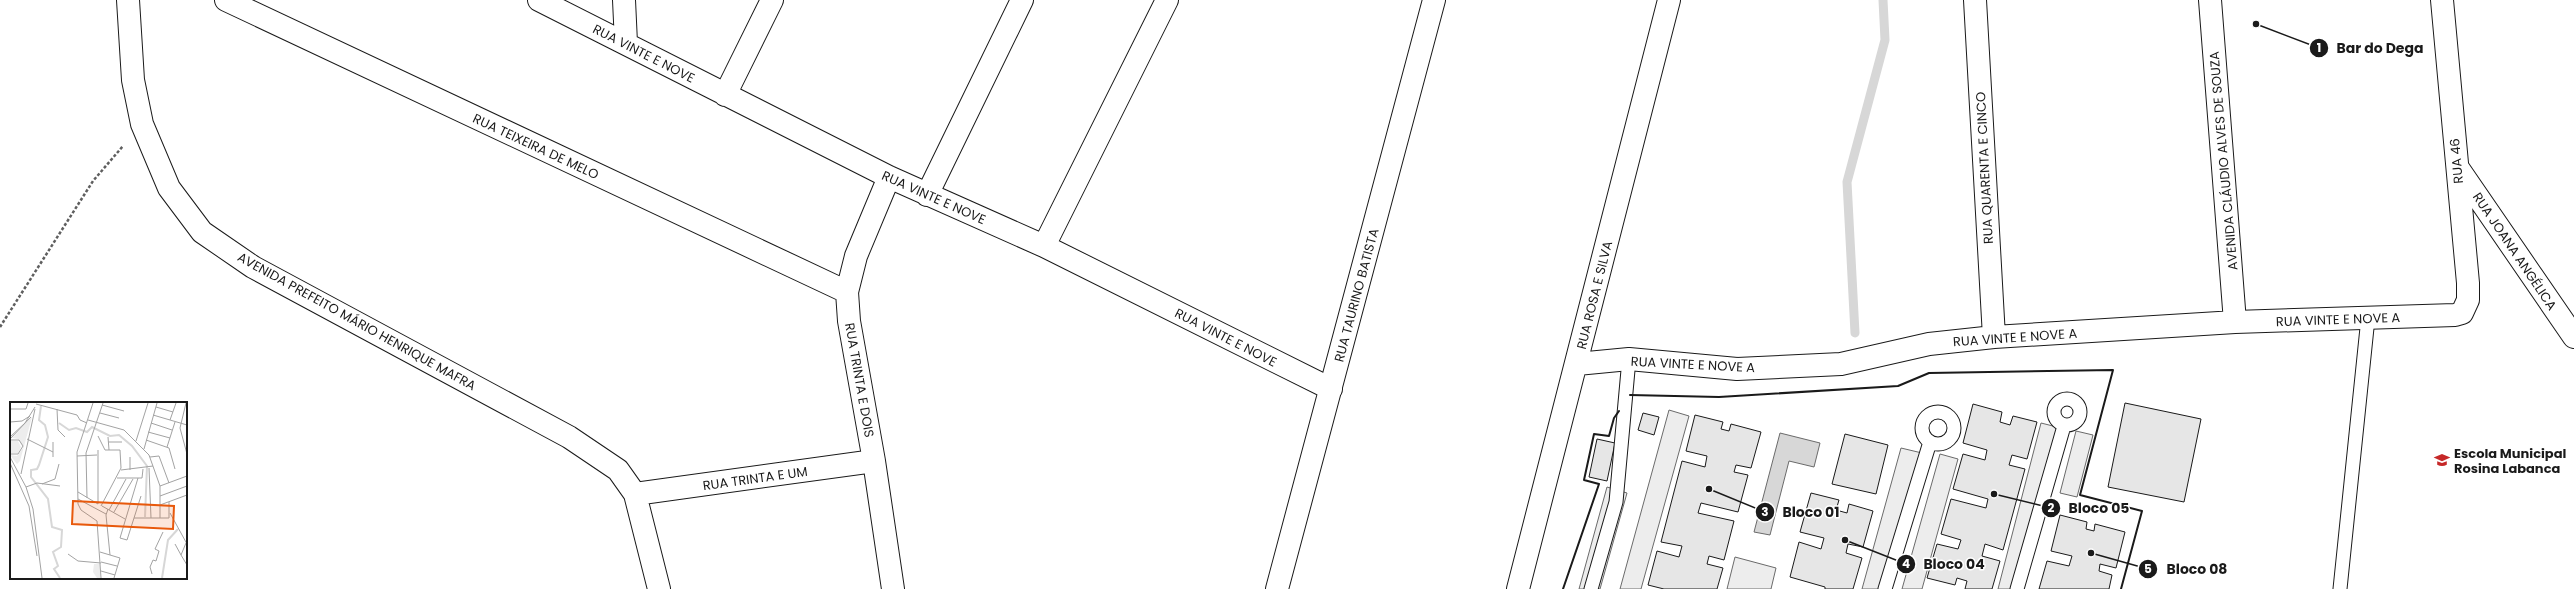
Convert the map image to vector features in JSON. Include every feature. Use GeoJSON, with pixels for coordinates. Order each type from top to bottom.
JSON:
{"type":"FeatureCollection","features":[{"type":"Feature","properties":{"kind":"street","name":"AVENIDA PREFEITO MÁRIO HENRIQUE MAFRA"},"geometry":{"type":"LineString","coordinates":[[128,0],[133,80],[142,124],[168,188],[202,232],[252,267],[569,437],[618,470],[635,494],[659,589]]}},
{"type":"Feature","properties":{"kind":"street","name":"RUA TEIXEIRA DE MELO"},"geometry":{"type":"LineString","coordinates":[[226,0],[847,292]]}},
{"type":"Feature","properties":{"kind":"street","name":"RUA VINTE E NOVE"},"geometry":{"type":"LineString","coordinates":[[539,0],[889,177],[1044,246],[1331,389]]}},
{"type":"Feature","properties":{"kind":"street"},"geometry":{"type":"LineString","coordinates":[[624,0],[626,43]]}},
{"type":"Feature","properties":{"kind":"street"},"geometry":{"type":"LineString","coordinates":[[725,95],[772,0]]}},
{"type":"Feature","properties":{"kind":"street"},"geometry":{"type":"LineString","coordinates":[[927,195],[1022,0]]}},
{"type":"Feature","properties":{"kind":"street"},"geometry":{"type":"LineString","coordinates":[[1044,246],[1167,0]]}},
{"type":"Feature","properties":{"kind":"street","name":"RUA TAURINO BATISTA"},"geometry":{"type":"LineString","coordinates":[[1277,589],[1434,0]]}},
{"type":"Feature","properties":{"kind":"street","name":"RUA ROSA E SILVA"},"geometry":{"type":"LineString","coordinates":[[1518,589],[1577,364],[1669,0]]}},
{"type":"Feature","properties":{"kind":"street","name":"RUA QUARENTA E CINCO"},"geometry":{"type":"LineString","coordinates":[[1975,0],[1994,337]]}},
{"type":"Feature","properties":{"kind":"street","name":"AVENIDA CLÁUDIO ALVES DE SOUZA"},"geometry":{"type":"LineString","coordinates":[[2210,0],[2235,322]]}},
{"type":"Feature","properties":{"kind":"street","name":"RUA 46"},"geometry":{"type":"LineString","coordinates":[[2442,0],[2468,300],[2466,309],[2455,315]]}},
{"type":"Feature","properties":{"kind":"street","name":"RUA JOANA ANGÉLICA"},"geometry":{"type":"LineString","coordinates":[[2456,165],[2574,337]]}},
{"type":"Feature","properties":{"kind":"street","name":"RUA TRINTA E DOIS"},"geometry":{"type":"LineString","coordinates":[[889,177],[856,256],[847,292],[849,321],[874,461],[894,589]]}},
{"type":"Feature","properties":{"kind":"street","name":"RUA VINTE E NOVE A"},"geometry":{"type":"LineString","coordinates":[[1577,364],[1629,359],[1737,369],[1842,364],[1929,344],[1994,337],[2235,322],[2455,315]]}},
{"type":"Feature","properties":{"kind":"street","name":"RUA TRINTA E UM"},"geometry":{"type":"LineString","coordinates":[[635,494],[874,461]]}},
{"type":"Feature","properties":{"kind":"lane"},"geometry":{"type":"LineString","coordinates":[[2340,589],[2368,318]]}},
{"type":"Feature","properties":{"kind":"lane"},"geometry":{"type":"LineString","coordinates":[[1591,589],[1618,488],[1629,359]]}},
{"type":"Feature","properties":{"kind":"lane"},"geometry":{"type":"LineString","coordinates":[[2017,589],[2064,426]]}},
{"type":"Feature","properties":{"kind":"lane"},"geometry":{"type":"LineString","coordinates":[[1885,589],[1930,442]]}},
{"type":"Feature","properties":{"kind":"path"},"geometry":{"type":"LineString","coordinates":[[0,327],[93,181],[142,124]]}},
{"type":"Feature","properties":{"kind":"shaded area"},"geometry":{"type":"Polygon","coordinates":[[[1669,410],[1689,416],[1641,589],[1620,589],[1669,410]]]}},
{"type":"Feature","properties":{"kind":"shaded area"},"geometry":{"type":"Polygon","coordinates":[[[2041,423],[2057,427],[2015,589],[1998,589],[2041,423]]]}},
{"type":"Feature","properties":{"kind":"shaded area"},"geometry":{"type":"Polygon","coordinates":[[[2076,431],[2093,435],[2077,497],[2060,493],[2076,431]]]}},
{"type":"Feature","properties":{"kind":"shaded area"},"geometry":{"type":"Polygon","coordinates":[[[1780,433],[1820,443],[1814,467],[1789,461],[1770,535],[1754,532],[1780,433]]]}},
{"type":"Feature","properties":{"kind":"shaded area"},"geometry":{"type":"Polygon","coordinates":[[[1901,448],[1922,453],[1884,589],[1862,589],[1901,448]]]}},
{"type":"Feature","properties":{"kind":"shaded area"},"geometry":{"type":"Polygon","coordinates":[[[1940,454],[1958,459],[1922,589],[1902,589],[1940,454]]]}},
{"type":"Feature","properties":{"kind":"shaded area"},"geometry":{"type":"Polygon","coordinates":[[[1607,487],[1627,493],[1600,589],[1579,589],[1607,487]]]}},
{"type":"Feature","properties":{"kind":"shaded area"},"geometry":{"type":"Polygon","coordinates":[[[1735,557],[1776,568],[1771,589],[1727,589],[1735,557]]]}},
{"type":"Feature","properties":{"kind":"building"},"geometry":{"type":"Polygon","coordinates":[[[2125,403],[2201,419],[2184,502],[2108,487],[2125,403]]]}},
{"type":"Feature","properties":{"kind":"building"},"geometry":{"type":"Polygon","coordinates":[[[1973,404],[2002,412],[2000,422],[2010,425],[2013,416],[2037,422],[2027,459],[2012,455],[2009,465],[2025,469],[2003,550],[1985,544],[1982,556],[2000,561],[1992,589],[1965,589],[1967,581],[1957,578],[1955,585],[1927,578],[1937,544],[1958,549],[1961,540],[1941,534],[1951,499],[1986,508],[1988,499],[1953,489],[1963,454],[1985,460],[1987,450],[1963,443],[1973,404]]]}},
{"type":"Feature","properties":{"kind":"building"},"geometry":{"type":"Polygon","coordinates":[[[1643,413],[1659,417],[1654,435],[1638,430],[1643,413]]]}},
{"type":"Feature","properties":{"kind":"building"},"geometry":{"type":"Polygon","coordinates":[[[1695,415],[1723,422],[1721,429],[1729,431],[1731,424],[1761,432],[1751,468],[1736,465],[1734,472],[1748,475],[1738,512],[1701,503],[1698,513],[1734,521],[1724,560],[1709,556],[1707,564],[1723,568],[1717,589],[1664,589],[1648,585],[1657,551],[1679,557],[1682,546],[1661,542],[1682,461],[1705,467],[1707,456],[1686,451],[1695,415]]]}},
{"type":"Feature","properties":{"kind":"building"},"geometry":{"type":"Polygon","coordinates":[[[1845,434],[1888,445],[1876,494],[1832,484],[1845,434]]]}},
{"type":"Feature","properties":{"kind":"building"},"geometry":{"type":"Polygon","coordinates":[[[1597,439],[1615,443],[1607,481],[1589,477],[1597,439]]]}},
{"type":"Feature","properties":{"kind":"building"},"geometry":{"type":"Polygon","coordinates":[[[1811,493],[1839,500],[1836,510],[1847,513],[1849,504],[1873,511],[1863,547],[1848,544],[1846,553],[1862,558],[1853,589],[1825,589],[1825,587],[1790,577],[1799,542],[1821,549],[1824,538],[1800,532],[1811,493]]]}},
{"type":"Feature","properties":{"kind":"building"},"geometry":{"type":"Polygon","coordinates":[[[2060,515],[2087,522],[2086,529],[2094,531],[2095,524],[2125,532],[2116,568],[2100,564],[2099,571],[2112,575],[2109,589],[2039,589],[2047,561],[2069,566],[2072,556],[2051,551],[2060,515]]]}},
{"type":"Feature","properties":{"kind":"waterway"},"geometry":{"type":"LineString","coordinates":[[1855,333],[1847,182],[1885,40],[1883,0]]}},
{"type":"Feature","properties":{"kind":"wall"},"geometry":{"type":"LineString","coordinates":[[1630,395],[1719,397],[1898,386],[1929,373],[2113,370],[2080,495],[2142,511],[2121,589]]}},
{"type":"Feature","properties":{"kind":"wall"},"geometry":{"type":"LineString","coordinates":[[1563,589],[1599,484],[1584,480],[1594,434],[1609,436],[1614,418],[1619,411]]}},
{"type":"Feature","properties":{"kind":"place","name":"Bar do Dega"},"geometry":{"type":"Point","coordinates":[2256,24]}},
{"type":"Feature","properties":{"kind":"place","name":"Escola Municipal Rosina Labanca"},"geometry":{"type":"Point","coordinates":[2442,460]}},
{"type":"Feature","properties":{"kind":"place","name":"Bloco 01"},"geometry":{"type":"Point","coordinates":[1709,489]}},
{"type":"Feature","properties":{"kind":"place","name":"Bloco 05"},"geometry":{"type":"Point","coordinates":[1994,494]}},
{"type":"Feature","properties":{"kind":"place","name":"Bloco 04"},"geometry":{"type":"Point","coordinates":[1845,540]}},
{"type":"Feature","properties":{"kind":"place","name":"Bloco 08"},"geometry":{"type":"Point","coordinates":[2091,553]}}]}
